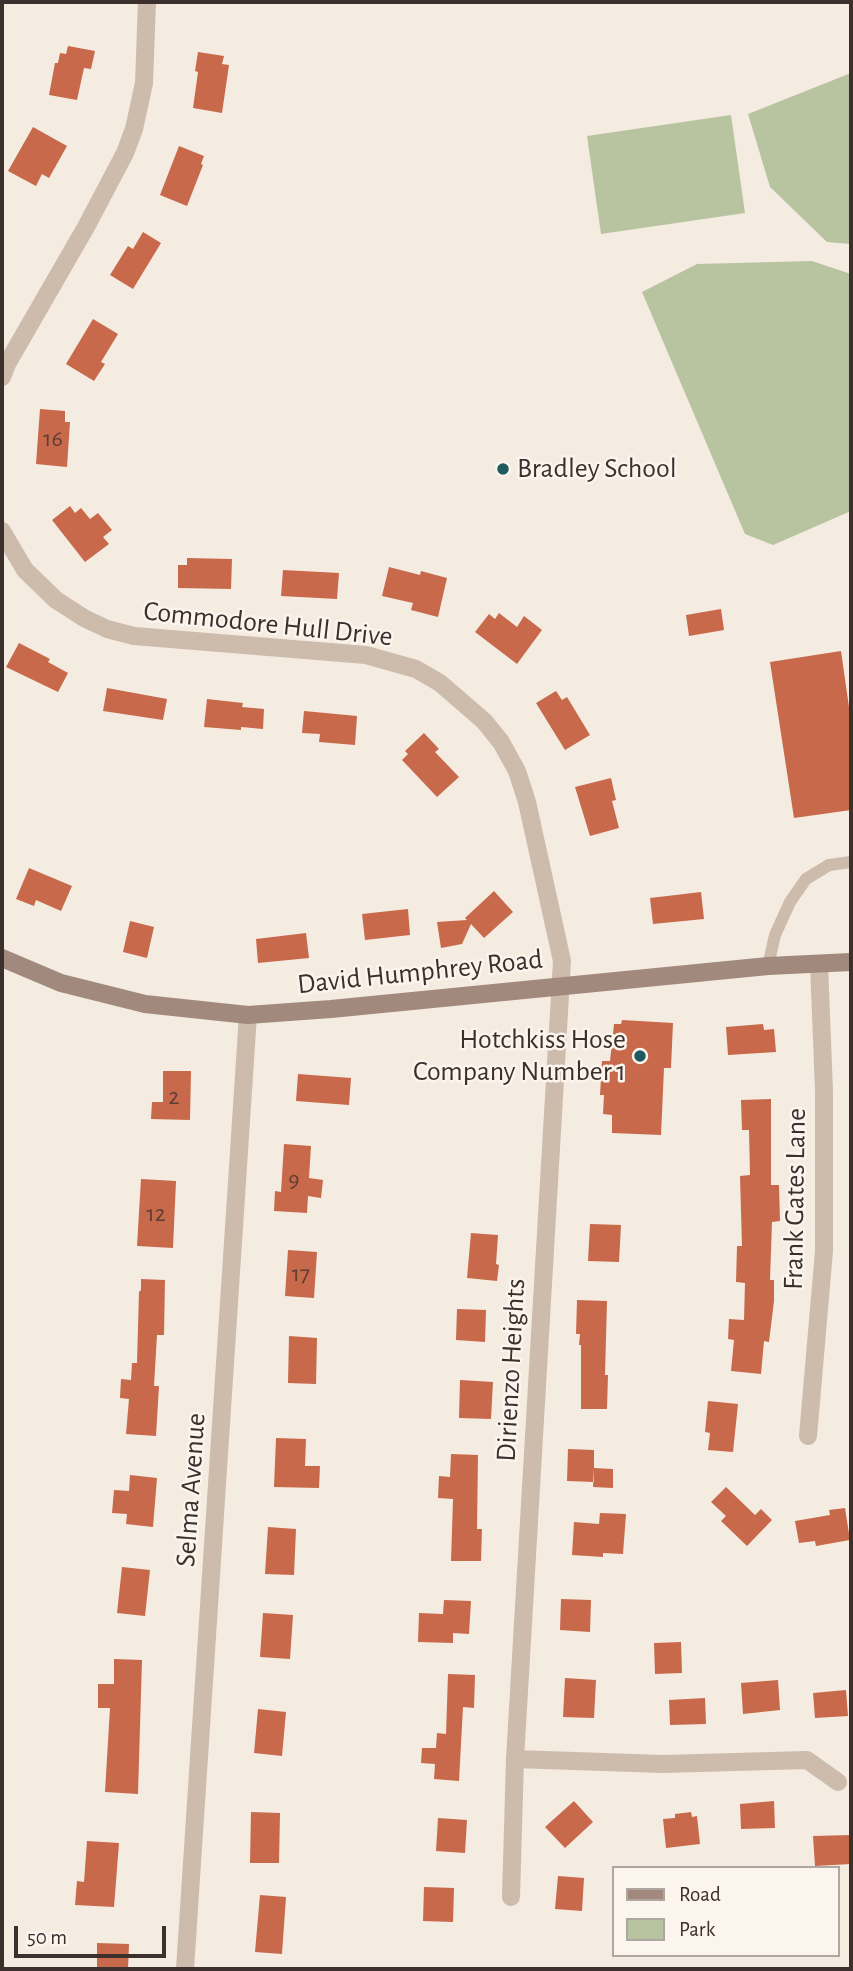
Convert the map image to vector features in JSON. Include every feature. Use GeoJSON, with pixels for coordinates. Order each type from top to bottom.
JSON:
{"type":"FeatureCollection","features":[{"type":"Feature","properties":{"kind":"street"},"geometry":{"type":"LineString","coordinates":[[2,377],[6,364],[86,228],[125,153],[134,129],[144,83],[147,2]]}},
{"type":"Feature","properties":{"kind":"street","name":"Commodore Hull Drive"},"geometry":{"type":"LineString","coordinates":[[2,531],[25,570],[56,600],[107,629],[134,636],[366,655],[416,669],[449,691],[484,720],[501,742],[517,771],[527,802],[562,961],[559,985]]}},
{"type":"Feature","properties":{"kind":"street","name":"David Humphrey Road"},"geometry":{"type":"LineString","coordinates":[[2,958],[61,983],[145,1004],[248,1015],[768,966],[851,962]]}},
{"type":"Feature","properties":{"kind":"street","name":"Frank Gates Lane"},"geometry":{"type":"LineString","coordinates":[[808,1436],[824,1251],[824,1091],[819,964]]}},
{"type":"Feature","properties":{"kind":"street","name":"Dirienzo Heights"},"geometry":{"type":"LineString","coordinates":[[511,1896],[515,1759],[559,985]]}},
{"type":"Feature","properties":{"kind":"street","name":"Selma Avenue"},"geometry":{"type":"LineString","coordinates":[[185,1969],[248,1015]]}},
{"type":"Feature","properties":{"kind":"street"},"geometry":{"type":"LineString","coordinates":[[515,1759],[663,1764],[807,1760],[838,1782]]}},
{"type":"Feature","properties":{"kind":"lane"},"geometry":{"type":"LineString","coordinates":[[768,966],[775,935],[790,902],[806,879],[829,865],[851,862]]}},
{"type":"Feature","properties":{"kind":"green space"},"geometry":{"type":"Polygon","coordinates":[[[851,73],[851,244],[827,242],[770,187],[748,114],[851,73]]]}},
{"type":"Feature","properties":{"kind":"green space"},"geometry":{"type":"Polygon","coordinates":[[[731,115],[745,213],[601,234],[587,136],[731,115]]]}},
{"type":"Feature","properties":{"kind":"green space"},"geometry":{"type":"Polygon","coordinates":[[[812,261],[851,274],[851,511],[773,545],[745,534],[642,292],[697,264],[812,261]]]}},
{"type":"Feature","properties":{"kind":"building"},"geometry":{"type":"Polygon","coordinates":[[[68,46],[95,51],[91,69],[84,68],[77,100],[49,95],[55,63],[58,63],[60,53],[66,54],[68,46]]]}},
{"type":"Feature","properties":{"kind":"building"},"geometry":{"type":"Polygon","coordinates":[[[198,52],[224,56],[222,64],[229,65],[222,113],[193,108],[198,52]]]}},
{"type":"Feature","properties":{"kind":"building"},"geometry":{"type":"Polygon","coordinates":[[[33,127],[67,146],[49,178],[42,174],[36,186],[8,171],[33,127]]]}},
{"type":"Feature","properties":{"kind":"building"},"geometry":{"type":"Polygon","coordinates":[[[179,146],[204,156],[187,206],[160,195],[179,146]]]}},
{"type":"Feature","properties":{"kind":"building"},"geometry":{"type":"Polygon","coordinates":[[[143,232],[161,243],[133,289],[110,275],[128,246],[133,249],[143,232]]]}},
{"type":"Feature","properties":{"kind":"building"},"geometry":{"type":"Polygon","coordinates":[[[93,319],[118,334],[101,362],[105,364],[94,381],[66,364],[93,319]]]}},
{"type":"Feature","properties":{"kind":"building"},"geometry":{"type":"Polygon","coordinates":[[[40,409],[65,411],[65,422],[70,422],[67,467],[36,464],[40,409]]]}},
{"type":"Feature","properties":{"kind":"building"},"geometry":{"type":"Polygon","coordinates":[[[70,506],[75,513],[81,508],[90,519],[98,513],[112,530],[103,537],[109,544],[85,562],[52,520],[70,506]]]}},
{"type":"Feature","properties":{"kind":"building"},"geometry":{"type":"Polygon","coordinates":[[[187,558],[232,559],[231,589],[178,588],[178,565],[187,565],[187,558]]]}},
{"type":"Feature","properties":{"kind":"building"},"geometry":{"type":"Polygon","coordinates":[[[389,567],[447,578],[438,617],[411,610],[413,603],[382,596],[389,567]]]}},
{"type":"Feature","properties":{"kind":"building"},"geometry":{"type":"Polygon","coordinates":[[[283,570],[339,573],[337,599],[281,596],[283,570]]]}},
{"type":"Feature","properties":{"kind":"building"},"geometry":{"type":"Polygon","coordinates":[[[721,609],[724,630],[689,636],[686,615],[721,609]]]}},
{"type":"Feature","properties":{"kind":"building"},"geometry":{"type":"Polygon","coordinates":[[[499,613],[517,627],[524,616],[542,630],[517,664],[475,632],[489,614],[495,619],[499,613]]]}},
{"type":"Feature","properties":{"kind":"building"},"geometry":{"type":"Polygon","coordinates":[[[19,643],[50,659],[48,662],[68,673],[58,692],[6,667],[19,643]]]}},
{"type":"Feature","properties":{"kind":"building"},"geometry":{"type":"Polygon","coordinates":[[[841,651],[851,721],[851,810],[794,818],[770,662],[841,651]]]}},
{"type":"Feature","properties":{"kind":"building"},"geometry":{"type":"Polygon","coordinates":[[[107,688],[167,699],[163,720],[103,711],[107,688]]]}},
{"type":"Feature","properties":{"kind":"building"},"geometry":{"type":"Polygon","coordinates":[[[556,691],[562,700],[567,697],[590,735],[565,750],[536,703],[556,691]]]}},
{"type":"Feature","properties":{"kind":"building"},"geometry":{"type":"Polygon","coordinates":[[[207,699],[243,703],[242,707],[264,709],[263,729],[204,727],[207,699]]]}},
{"type":"Feature","properties":{"kind":"building"},"geometry":{"type":"Polygon","coordinates":[[[304,711],[357,716],[355,745],[319,742],[320,734],[302,733],[304,711]]]}},
{"type":"Feature","properties":{"kind":"building"},"geometry":{"type":"Polygon","coordinates":[[[424,733],[439,749],[435,752],[459,777],[437,797],[402,760],[408,754],[405,751],[424,733]]]}},
{"type":"Feature","properties":{"kind":"building"},"geometry":{"type":"Polygon","coordinates":[[[611,778],[616,800],[612,801],[619,828],[590,836],[575,787],[611,778]]]}},
{"type":"Feature","properties":{"kind":"building"},"geometry":{"type":"Polygon","coordinates":[[[29,868],[72,886],[61,911],[36,900],[34,906],[16,899],[29,868]]]}},
{"type":"Feature","properties":{"kind":"building"},"geometry":{"type":"Polygon","coordinates":[[[494,891],[513,912],[484,938],[471,924],[462,944],[441,948],[437,922],[467,920],[465,918],[494,891]]]}},
{"type":"Feature","properties":{"kind":"building"},"geometry":{"type":"Polygon","coordinates":[[[701,892],[704,919],[653,924],[650,898],[701,892]]]}},
{"type":"Feature","properties":{"kind":"building"},"geometry":{"type":"Polygon","coordinates":[[[408,909],[410,935],[365,940],[362,914],[408,909]]]}},
{"type":"Feature","properties":{"kind":"building"},"geometry":{"type":"Polygon","coordinates":[[[130,921],[154,927],[147,958],[123,952],[130,921]]]}},
{"type":"Feature","properties":{"kind":"building"},"geometry":{"type":"Polygon","coordinates":[[[306,933],[309,958],[258,963],[256,939],[306,933]]]}},
{"type":"Feature","properties":{"kind":"building"},"geometry":{"type":"Polygon","coordinates":[[[622,1020],[673,1023],[671,1068],[664,1068],[661,1135],[612,1133],[612,1115],[603,1114],[604,1095],[600,1095],[602,1061],[610,1061],[614,1024],[621,1024],[622,1020]]]}},
{"type":"Feature","properties":{"kind":"building"},"geometry":{"type":"Polygon","coordinates":[[[763,1024],[764,1030],[774,1029],[776,1052],[728,1055],[726,1027],[763,1024]]]}},
{"type":"Feature","properties":{"kind":"building"},"geometry":{"type":"Polygon","coordinates":[[[163,1071],[191,1071],[190,1120],[151,1119],[152,1102],[163,1102],[163,1071]]]}},
{"type":"Feature","properties":{"kind":"building"},"geometry":{"type":"Polygon","coordinates":[[[298,1074],[351,1078],[349,1105],[296,1101],[298,1074]]]}},
{"type":"Feature","properties":{"kind":"building"},"geometry":{"type":"Polygon","coordinates":[[[771,1099],[771,1185],[779,1185],[780,1221],[772,1222],[770,1280],[774,1280],[774,1301],[769,1342],[764,1341],[761,1374],[731,1371],[734,1340],[728,1339],[729,1319],[744,1320],[745,1283],[736,1282],[737,1246],[742,1246],[740,1176],[750,1175],[749,1130],[742,1130],[741,1100],[771,1099]]]}},
{"type":"Feature","properties":{"kind":"building"},"geometry":{"type":"Polygon","coordinates":[[[284,1144],[311,1146],[309,1178],[323,1180],[321,1198],[308,1196],[307,1213],[274,1211],[275,1191],[281,1192],[284,1144]]]}},
{"type":"Feature","properties":{"kind":"building"},"geometry":{"type":"Polygon","coordinates":[[[141,1179],[176,1181],[173,1248],[137,1246],[141,1179]]]}},
{"type":"Feature","properties":{"kind":"building"},"geometry":{"type":"Polygon","coordinates":[[[590,1224],[621,1225],[619,1262],[588,1261],[590,1224]]]}},
{"type":"Feature","properties":{"kind":"building"},"geometry":{"type":"Polygon","coordinates":[[[471,1233],[498,1235],[497,1281],[467,1278],[471,1233]]]}},
{"type":"Feature","properties":{"kind":"building"},"geometry":{"type":"Polygon","coordinates":[[[288,1250],[317,1252],[314,1298],[285,1296],[288,1250]]]}},
{"type":"Feature","properties":{"kind":"building"},"geometry":{"type":"Polygon","coordinates":[[[141,1279],[165,1280],[164,1335],[157,1335],[154,1386],[159,1386],[156,1436],[126,1434],[129,1399],[120,1398],[121,1379],[131,1380],[132,1363],[137,1363],[141,1279]]]}},
{"type":"Feature","properties":{"kind":"building"},"geometry":{"type":"Polygon","coordinates":[[[577,1300],[607,1301],[607,1409],[581,1409],[581,1345],[580,1334],[576,1334],[577,1300]]]}},
{"type":"Feature","properties":{"kind":"building"},"geometry":{"type":"Polygon","coordinates":[[[457,1309],[486,1310],[485,1342],[456,1340],[457,1309]]]}},
{"type":"Feature","properties":{"kind":"building"},"geometry":{"type":"Polygon","coordinates":[[[289,1336],[317,1338],[316,1384],[288,1383],[289,1336]]]}},
{"type":"Feature","properties":{"kind":"building"},"geometry":{"type":"Polygon","coordinates":[[[460,1380],[493,1382],[491,1419],[459,1418],[460,1380]]]}},
{"type":"Feature","properties":{"kind":"building"},"geometry":{"type":"Polygon","coordinates":[[[708,1401],[738,1404],[733,1452],[708,1450],[710,1433],[705,1432],[708,1401]]]}},
{"type":"Feature","properties":{"kind":"building"},"geometry":{"type":"Polygon","coordinates":[[[276,1438],[306,1439],[305,1466],[320,1466],[319,1488],[274,1487],[276,1438]]]}},
{"type":"Feature","properties":{"kind":"building"},"geometry":{"type":"Polygon","coordinates":[[[568,1449],[594,1450],[594,1482],[567,1481],[568,1449]]]}},
{"type":"Feature","properties":{"kind":"building"},"geometry":{"type":"Polygon","coordinates":[[[451,1454],[478,1455],[477,1529],[482,1529],[481,1561],[451,1561],[453,1499],[438,1498],[439,1476],[450,1477],[451,1454]]]}},
{"type":"Feature","properties":{"kind":"building"},"geometry":{"type":"Polygon","coordinates":[[[594,1468],[613,1469],[613,1488],[593,1487],[594,1468]]]}},
{"type":"Feature","properties":{"kind":"building"},"geometry":{"type":"Polygon","coordinates":[[[130,1475],[157,1478],[153,1527],[126,1524],[127,1514],[112,1513],[114,1490],[129,1491],[130,1475]]]}},
{"type":"Feature","properties":{"kind":"building"},"geometry":{"type":"Polygon","coordinates":[[[726,1487],[755,1515],[761,1509],[772,1520],[747,1546],[721,1521],[726,1516],[711,1502],[726,1487]]]}},
{"type":"Feature","properties":{"kind":"building"},"geometry":{"type":"Polygon","coordinates":[[[845,1508],[850,1540],[816,1546],[815,1541],[799,1543],[795,1521],[830,1515],[829,1510],[845,1508]]]}},
{"type":"Feature","properties":{"kind":"building"},"geometry":{"type":"Polygon","coordinates":[[[600,1513],[626,1514],[623,1554],[603,1553],[603,1557],[572,1555],[574,1522],[599,1524],[600,1513]]]}},
{"type":"Feature","properties":{"kind":"building"},"geometry":{"type":"Polygon","coordinates":[[[268,1527],[296,1529],[294,1575],[265,1574],[268,1527]]]}},
{"type":"Feature","properties":{"kind":"building"},"geometry":{"type":"Polygon","coordinates":[[[122,1567],[150,1570],[145,1616],[117,1613],[122,1567]]]}},
{"type":"Feature","properties":{"kind":"building"},"geometry":{"type":"Polygon","coordinates":[[[561,1599],[591,1600],[590,1632],[560,1630],[561,1599]]]}},
{"type":"Feature","properties":{"kind":"building"},"geometry":{"type":"Polygon","coordinates":[[[444,1600],[471,1601],[469,1634],[453,1633],[453,1643],[418,1642],[419,1613],[443,1614],[444,1600]]]}},
{"type":"Feature","properties":{"kind":"building"},"geometry":{"type":"Polygon","coordinates":[[[263,1613],[293,1615],[290,1659],[260,1657],[263,1613]]]}},
{"type":"Feature","properties":{"kind":"building"},"geometry":{"type":"Polygon","coordinates":[[[681,1642],[682,1673],[655,1674],[654,1643],[681,1642]]]}},
{"type":"Feature","properties":{"kind":"building"},"geometry":{"type":"Polygon","coordinates":[[[114,1659],[142,1660],[138,1794],[105,1792],[110,1708],[98,1708],[98,1684],[114,1684],[114,1659]]]}},
{"type":"Feature","properties":{"kind":"building"},"geometry":{"type":"Polygon","coordinates":[[[448,1674],[475,1675],[474,1708],[463,1707],[459,1781],[434,1779],[435,1764],[421,1763],[422,1748],[436,1748],[437,1733],[446,1734],[448,1674]]]}},
{"type":"Feature","properties":{"kind":"building"},"geometry":{"type":"Polygon","coordinates":[[[565,1678],[596,1680],[594,1718],[563,1717],[565,1678]]]}},
{"type":"Feature","properties":{"kind":"building"},"geometry":{"type":"Polygon","coordinates":[[[778,1680],[780,1710],[743,1714],[741,1683],[778,1680]]]}},
{"type":"Feature","properties":{"kind":"building"},"geometry":{"type":"Polygon","coordinates":[[[846,1690],[848,1716],[815,1718],[813,1693],[846,1690]]]}},
{"type":"Feature","properties":{"kind":"building"},"geometry":{"type":"Polygon","coordinates":[[[705,1698],[706,1724],[670,1725],[669,1700],[705,1698]]]}},
{"type":"Feature","properties":{"kind":"building"},"geometry":{"type":"Polygon","coordinates":[[[258,1709],[286,1712],[282,1756],[254,1753],[258,1709]]]}},
{"type":"Feature","properties":{"kind":"building"},"geometry":{"type":"Polygon","coordinates":[[[574,1801],[593,1822],[565,1848],[545,1827],[574,1801]]]}},
{"type":"Feature","properties":{"kind":"building"},"geometry":{"type":"Polygon","coordinates":[[[774,1801],[775,1828],[741,1829],[740,1804],[774,1801]]]}},
{"type":"Feature","properties":{"kind":"building"},"geometry":{"type":"Polygon","coordinates":[[[251,1812],[280,1813],[279,1863],[250,1863],[251,1812]]]}},
{"type":"Feature","properties":{"kind":"building"},"geometry":{"type":"Polygon","coordinates":[[[691,1812],[692,1817],[697,1816],[700,1844],[666,1848],[663,1819],[691,1812]]]}},
{"type":"Feature","properties":{"kind":"building"},"geometry":{"type":"Polygon","coordinates":[[[438,1818],[467,1820],[465,1853],[436,1851],[438,1818]]]}},
{"type":"Feature","properties":{"kind":"building"},"geometry":{"type":"Polygon","coordinates":[[[851,1835],[851,1864],[815,1866],[813,1836],[851,1835]]]}},
{"type":"Feature","properties":{"kind":"building"},"geometry":{"type":"Polygon","coordinates":[[[87,1841],[119,1843],[114,1907],[75,1905],[77,1881],[84,1882],[87,1841]]]}},
{"type":"Feature","properties":{"kind":"building"},"geometry":{"type":"Polygon","coordinates":[[[558,1876],[584,1878],[582,1911],[555,1909],[558,1876]]]}},
{"type":"Feature","properties":{"kind":"building"},"geometry":{"type":"Polygon","coordinates":[[[424,1887],[454,1888],[453,1922],[423,1921],[424,1887]]]}},
{"type":"Feature","properties":{"kind":"building"},"geometry":{"type":"Polygon","coordinates":[[[260,1895],[286,1897],[282,1954],[255,1952],[260,1895]]]}},
{"type":"Feature","properties":{"kind":"building"},"geometry":{"type":"Polygon","coordinates":[[[97,1943],[129,1944],[128,1969],[97,1969],[97,1943]]]}},
{"type":"Feature","properties":{"kind":"place","name":"Bradley School"},"geometry":{"type":"Point","coordinates":[503,469]}},
{"type":"Feature","properties":{"kind":"place","name":"Hotchkiss Hose Company Number 1"},"geometry":{"type":"Point","coordinates":[640,1056]}}]}
